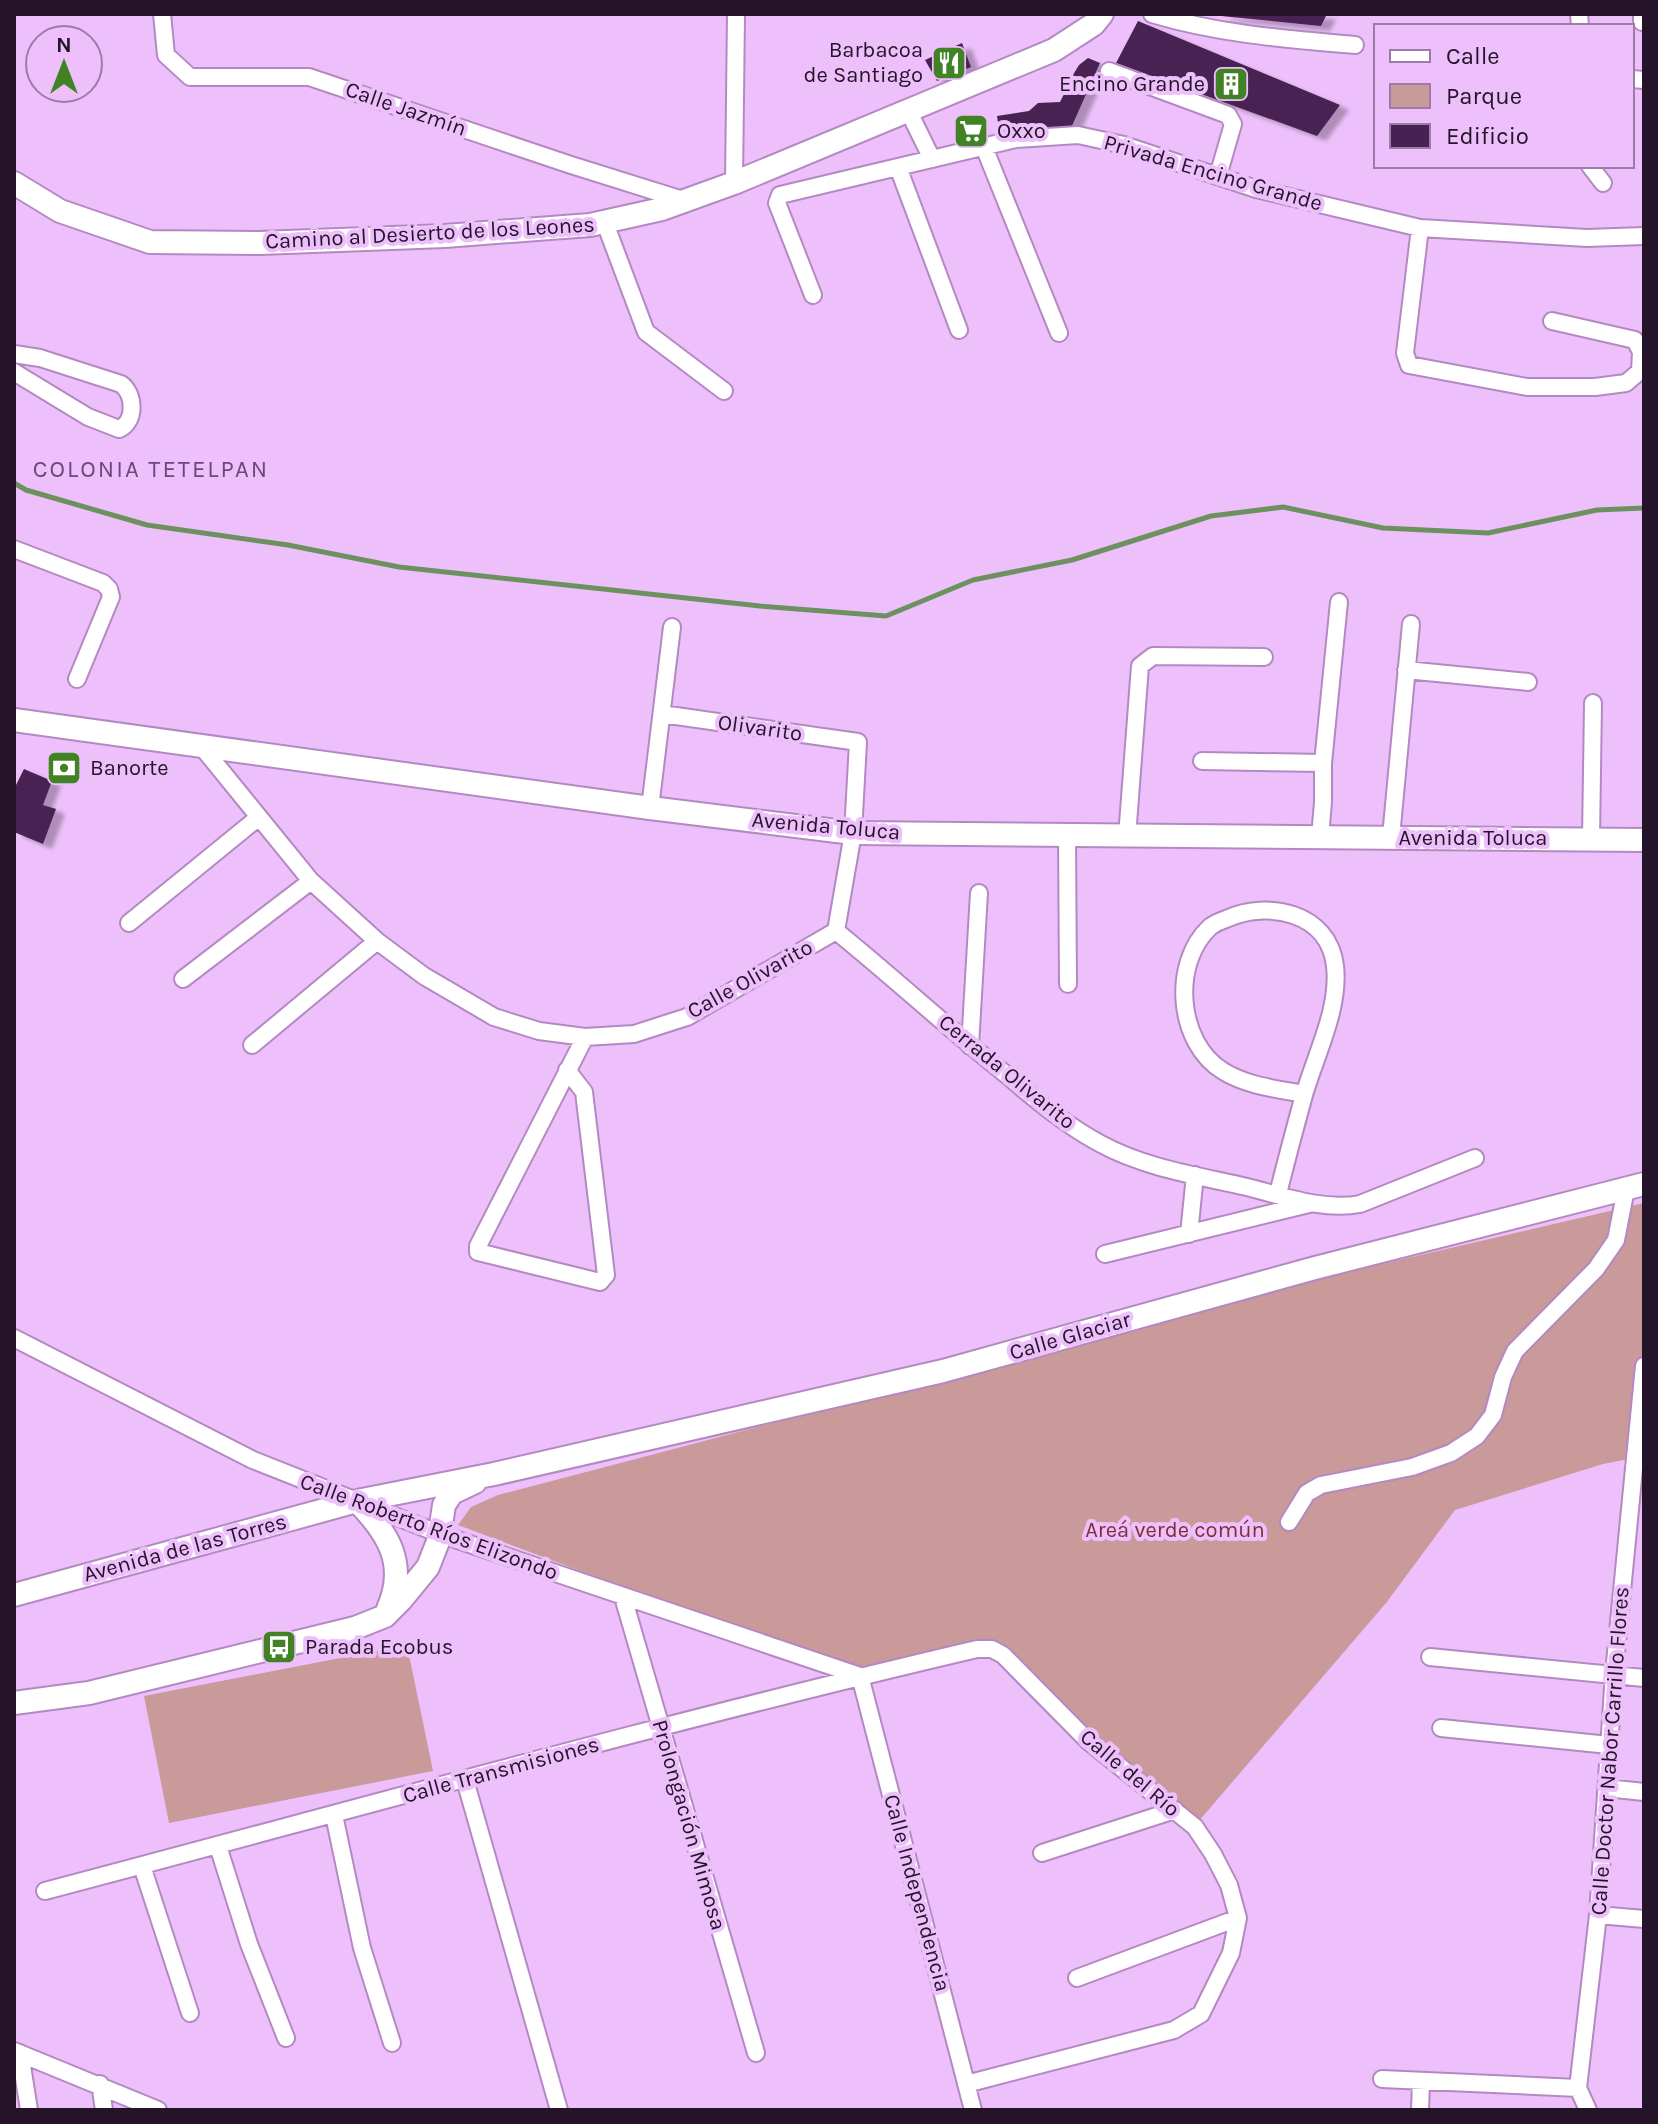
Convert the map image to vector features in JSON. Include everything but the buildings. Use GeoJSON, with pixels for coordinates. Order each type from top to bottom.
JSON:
{"type":"FeatureCollection","features":[{"type":"Feature","properties":{"kind":"street","name":"Calle Jazmín"},"geometry":{"type":"LineString","coordinates":[[162,14],[166,55],[190,77],[309,77],[686,201]]}},
{"type":"Feature","properties":{"kind":"street"},"geometry":{"type":"LineString","coordinates":[[734,183],[736,14]]}},
{"type":"Feature","properties":{"kind":"street","name":"Camino al Desierto de los Leones"},"geometry":{"type":"LineString","coordinates":[[14,183],[60,211],[150,242],[260,243],[445,236],[605,223],[686,201],[734,183],[1054,50],[1094,24],[1102,14]]}},
{"type":"Feature","properties":{"kind":"street"},"geometry":{"type":"LineString","coordinates":[[1152,14],[1182,23],[1255,36],[1355,45]]}},
{"type":"Feature","properties":{"kind":"street"},"geometry":{"type":"LineString","coordinates":[[1109,71],[1228,115],[1233,124],[1218,176]]}},
{"type":"Feature","properties":{"kind":"street"},"geometry":{"type":"LineString","coordinates":[[908,110],[932,159]]}},
{"type":"Feature","properties":{"kind":"street","name":"Privada Encino Grande"},"geometry":{"type":"LineString","coordinates":[[813,295],[777,203],[780,195],[1016,139],[1078,135],[1124,145],[1256,189],[1420,228],[1587,238],[1644,236]]}},
{"type":"Feature","properties":{"kind":"street"},"geometry":{"type":"LineString","coordinates":[[984,147],[1059,333]]}},
{"type":"Feature","properties":{"kind":"street"},"geometry":{"type":"LineString","coordinates":[[898,167],[959,330]]}},
{"type":"Feature","properties":{"kind":"street"},"geometry":{"type":"LineString","coordinates":[[1592,168],[1603,183]]}},
{"type":"Feature","properties":{"kind":"street"},"geometry":{"type":"LineString","coordinates":[[605,223],[646,332],[724,391]]}},
{"type":"Feature","properties":{"kind":"street"},"geometry":{"type":"LineString","coordinates":[[1420,228],[1405,353],[1409,365],[1527,387],[1595,387],[1626,383],[1640,371],[1641,352],[1635,340],[1552,321]]}},
{"type":"Feature","properties":{"kind":"street"},"geometry":{"type":"LineString","coordinates":[[14,354],[40,358],[121,384],[127,388],[130,397],[131,417],[127,426],[119,429],[88,417],[14,372]]}},
{"type":"Feature","properties":{"kind":"street"},"geometry":{"type":"LineString","coordinates":[[14,549],[103,583],[109,589],[111,597],[77,679]]}},
{"type":"Feature","properties":{"kind":"street"},"geometry":{"type":"LineString","coordinates":[[1320,837],[1323,763],[1339,602]]}},
{"type":"Feature","properties":{"kind":"street"},"geometry":{"type":"LineString","coordinates":[[1391,837],[1411,624]]}},
{"type":"Feature","properties":{"kind":"street"},"geometry":{"type":"LineString","coordinates":[[650,808],[672,627]]}},
{"type":"Feature","properties":{"kind":"street"},"geometry":{"type":"LineString","coordinates":[[1127,837],[1140,666],[1153,656],[1264,657]]}},
{"type":"Feature","properties":{"kind":"street"},"geometry":{"type":"LineString","coordinates":[[1406,670],[1528,682]]}},
{"type":"Feature","properties":{"kind":"street"},"geometry":{"type":"LineString","coordinates":[[1591,839],[1593,703]]}},
{"type":"Feature","properties":{"kind":"street","name":"Olivarito"},"geometry":{"type":"LineString","coordinates":[[662,714],[858,742]]}},
{"type":"Feature","properties":{"kind":"street","name":"Avenida Toluca"},"geometry":{"type":"LineString","coordinates":[[14,720],[853,833],[1644,840]]}},
{"type":"Feature","properties":{"kind":"street","name":"Calle Olivarito"},"geometry":{"type":"LineString","coordinates":[[202,747],[311,881],[377,941],[424,976],[494,1017],[539,1031],[585,1037],[634,1034],[687,1017],[836,931],[853,833],[858,742]]}},
{"type":"Feature","properties":{"kind":"street"},"geometry":{"type":"LineString","coordinates":[[1202,761],[1323,763]]}},
{"type":"Feature","properties":{"kind":"street"},"geometry":{"type":"LineString","coordinates":[[129,923],[259,817]]}},
{"type":"Feature","properties":{"kind":"street"},"geometry":{"type":"LineString","coordinates":[[1067,836],[1068,984]]}},
{"type":"Feature","properties":{"kind":"street"},"geometry":{"type":"LineString","coordinates":[[183,979],[311,881]]}},
{"type":"Feature","properties":{"kind":"street"},"geometry":{"type":"LineString","coordinates":[[970,1046],[979,893]]}},
{"type":"Feature","properties":{"kind":"street"},"geometry":{"type":"LineString","coordinates":[[1278,1194],[1332,1004],[1335,966],[1331,948],[1319,928],[1298,915],[1268,910],[1239,913],[1211,926],[1192,950],[1184,979],[1186,1018],[1198,1045],[1221,1070],[1248,1083],[1304,1094]]}},
{"type":"Feature","properties":{"kind":"street","name":"Cerrada Olivarito"},"geometry":{"type":"LineString","coordinates":[[836,931],[1059,1118],[1102,1145],[1150,1163],[1311,1203],[1340,1207],[1360,1204],[1475,1158]]}},
{"type":"Feature","properties":{"kind":"street"},"geometry":{"type":"LineString","coordinates":[[252,1045],[377,941]]}},
{"type":"Feature","properties":{"kind":"street"},"geometry":{"type":"LineString","coordinates":[[567,1070],[584,1092],[606,1275],[600,1282],[478,1252],[478,1246],[567,1070],[585,1037]]}},
{"type":"Feature","properties":{"kind":"street"},"geometry":{"type":"LineString","coordinates":[[1189,1234],[1195,1175]]}},
{"type":"Feature","properties":{"kind":"street"},"geometry":{"type":"LineString","coordinates":[[1289,1522],[1307,1493],[1321,1485],[1412,1467],[1451,1453],[1477,1436],[1493,1415],[1503,1377],[1515,1351],[1596,1269],[1616,1240],[1635,1186]]}},
{"type":"Feature","properties":{"kind":"street","name":"Calle Glaciar"},"geometry":{"type":"LineString","coordinates":[[357,1501],[494,1474],[943,1371],[1300,1272],[1635,1186]]}},
{"type":"Feature","properties":{"kind":"street"},"geometry":{"type":"LineString","coordinates":[[1105,1254],[1311,1203]]}},
{"type":"Feature","properties":{"kind":"street","name":"Calle Roberto Ríos Elizondo"},"geometry":{"type":"LineString","coordinates":[[14,1338],[253,1460],[440,1534],[860,1676]]}},
{"type":"Feature","properties":{"kind":"street","name":"Calle Doctor Nabor Carrillo Flores"},"geometry":{"type":"LineString","coordinates":[[1578,2088],[1598,1915],[1614,1673],[1637,1522],[1644,1366]]}},
{"type":"Feature","properties":{"kind":"street","name":"Calle Glaciar"},"geometry":{"type":"LineString","coordinates":[[440,1534],[444,1505],[452,1493],[494,1474]]}},
{"type":"Feature","properties":{"kind":"street"},"geometry":{"type":"LineString","coordinates":[[357,1501],[375,1519],[389,1540],[395,1558],[394,1595],[385,1616]]}},
{"type":"Feature","properties":{"kind":"street","name":"Avenida de las Torres"},"geometry":{"type":"LineString","coordinates":[[14,1595],[357,1501]]}},
{"type":"Feature","properties":{"kind":"street"},"geometry":{"type":"LineString","coordinates":[[14,1703],[89,1693],[355,1628],[385,1616],[428,1567],[440,1534]]}},
{"type":"Feature","properties":{"kind":"street","name":"Prolongación Mimosa"},"geometry":{"type":"LineString","coordinates":[[623,1597],[756,2053]]}},
{"type":"Feature","properties":{"kind":"street","name":"Calle del Río"},"geometry":{"type":"LineString","coordinates":[[860,1676],[977,1649],[992,1649],[1003,1655],[1088,1741],[1195,1827],[1229,1885],[1238,1918],[1231,1953],[1201,2014],[1174,2030],[966,2084]]}},
{"type":"Feature","properties":{"kind":"street"},"geometry":{"type":"LineString","coordinates":[[1430,1657],[1644,1678]]}},
{"type":"Feature","properties":{"kind":"street","name":"Calle Transmisiones"},"geometry":{"type":"LineString","coordinates":[[45,1891],[860,1676]]}},
{"type":"Feature","properties":{"kind":"street","name":"Calle Independencia"},"geometry":{"type":"LineString","coordinates":[[860,1676],[973,2110]]}},
{"type":"Feature","properties":{"kind":"street"},"geometry":{"type":"LineString","coordinates":[[1441,1728],[1609,1745]]}},
{"type":"Feature","properties":{"kind":"street"},"geometry":{"type":"LineString","coordinates":[[465,1780],[559,2110]]}},
{"type":"Feature","properties":{"kind":"street"},"geometry":{"type":"LineString","coordinates":[[1606,1788],[1644,1792]]}},
{"type":"Feature","properties":{"kind":"street"},"geometry":{"type":"LineString","coordinates":[[1042,1853],[1175,1810]]}},
{"type":"Feature","properties":{"kind":"street"},"geometry":{"type":"LineString","coordinates":[[334,1815],[362,1948],[392,2043]]}},
{"type":"Feature","properties":{"kind":"street"},"geometry":{"type":"LineString","coordinates":[[218,1846],[249,1944],[286,2038]]}},
{"type":"Feature","properties":{"kind":"street"},"geometry":{"type":"LineString","coordinates":[[142,1866],[190,2013]]}},
{"type":"Feature","properties":{"kind":"street"},"geometry":{"type":"LineString","coordinates":[[1598,1915],[1644,1919]]}},
{"type":"Feature","properties":{"kind":"street"},"geometry":{"type":"LineString","coordinates":[[1077,1978],[1238,1918]]}},
{"type":"Feature","properties":{"kind":"street"},"geometry":{"type":"LineString","coordinates":[[17,2052],[158,2110]]}},
{"type":"Feature","properties":{"kind":"street"},"geometry":{"type":"LineString","coordinates":[[17,2052],[29,2110]]}},
{"type":"Feature","properties":{"kind":"street"},"geometry":{"type":"LineString","coordinates":[[1382,2079],[1578,2088],[1588,2110]]}},
{"type":"Feature","properties":{"kind":"street"},"geometry":{"type":"LineString","coordinates":[[1420,2110],[1421,2081]]}},
{"type":"Feature","properties":{"kind":"street"},"geometry":{"type":"LineString","coordinates":[[100,2084],[104,2110]]}},
{"type":"Feature","properties":{"kind":"green space","name":"Areá verde común"},"geometry":{"type":"Polygon","coordinates":[[[1644,1203],[1644,1456],[1603,1464],[1455,1510],[1386,1603],[1198,1822],[992,1649],[860,1676],[458,1525],[471,1507],[498,1495],[1356,1270],[1644,1203]]]}},
{"type":"Feature","properties":{"kind":"green space"},"geometry":{"type":"Polygon","coordinates":[[[407,1645],[433,1771],[169,1823],[144,1696],[407,1645]]]}},
{"type":"Feature","properties":{"kind":"waterway"},"geometry":{"type":"LineString","coordinates":[[14,483],[26,490],[147,525],[288,545],[399,567],[760,606],[886,616],[973,580],[1072,560],[1211,516],[1283,507],[1383,528],[1488,533],[1597,510],[1644,508]]}},
{"type":"Feature","properties":{"kind":"place","name":"Barbacoa de Santiago"},"geometry":{"type":"Point","coordinates":[949,63]}},
{"type":"Feature","properties":{"kind":"place","name":"Encino Grande"},"geometry":{"type":"Point","coordinates":[1231,84]}},
{"type":"Feature","properties":{"kind":"place","name":"Oxxo"},"geometry":{"type":"Point","coordinates":[971,131]}},
{"type":"Feature","properties":{"kind":"place","name":"Banorte"},"geometry":{"type":"Point","coordinates":[64,768]}},
{"type":"Feature","properties":{"kind":"place","name":"Parada Ecobus"},"geometry":{"type":"Point","coordinates":[279,1647]}},
{"type":"Feature","properties":{"kind":"district","name":"COLONIA TETELPAN"},"geometry":{"type":"Point","coordinates":[151,469]}}]}
